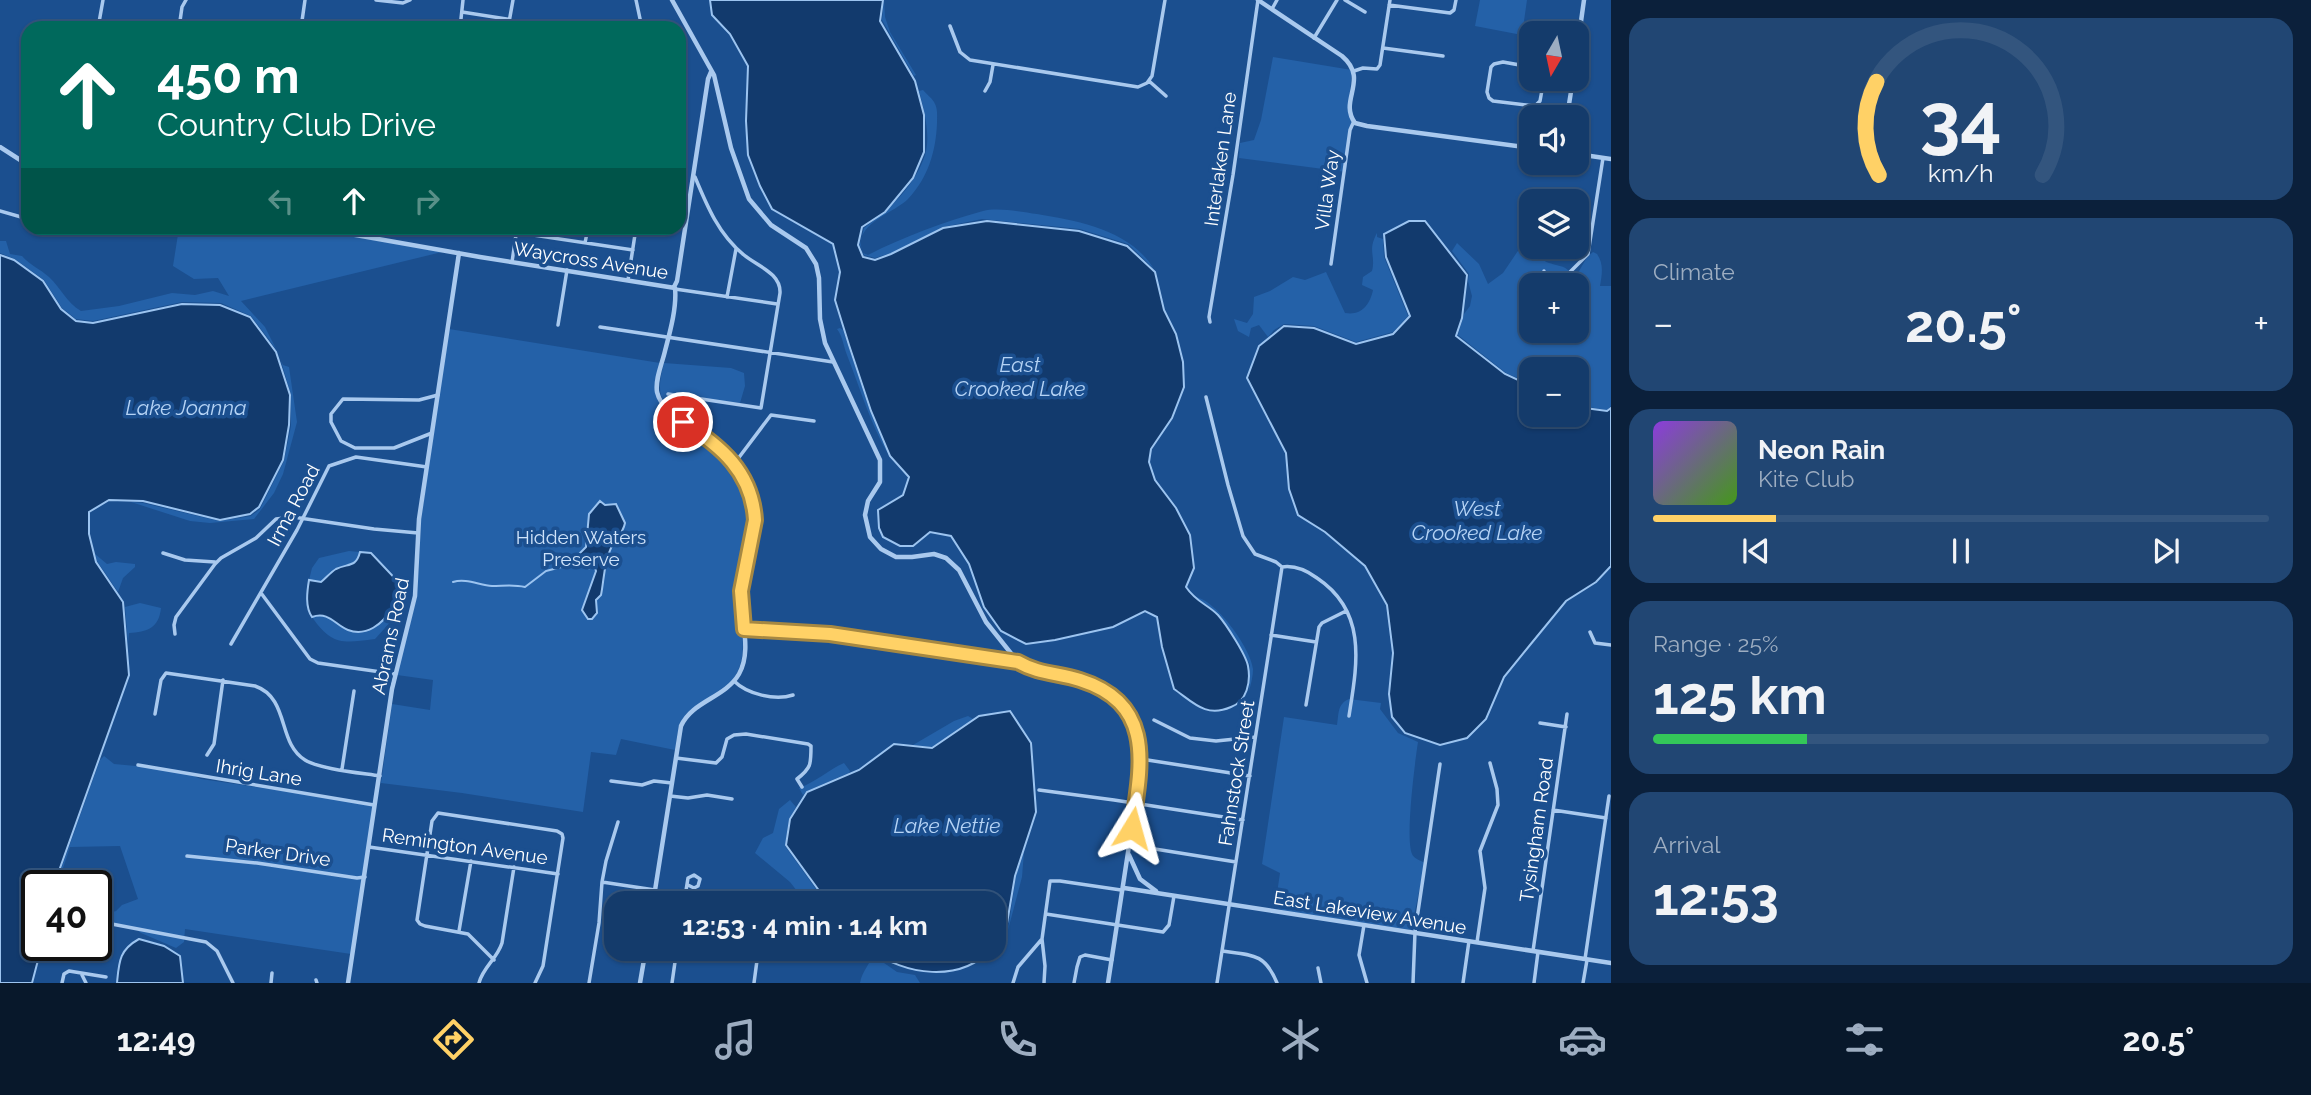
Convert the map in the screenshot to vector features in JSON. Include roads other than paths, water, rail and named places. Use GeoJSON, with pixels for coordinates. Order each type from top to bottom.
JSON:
{"type":"FeatureCollection","features":[{"type":"Feature","properties":{"kind":"street"},"geometry":{"type":"LineString","coordinates":[[99,21],[103,0]]}},
{"type":"Feature","properties":{"kind":"street"},"geometry":{"type":"LineString","coordinates":[[180,21],[186,0]]}},
{"type":"Feature","properties":{"kind":"street"},"geometry":{"type":"LineString","coordinates":[[302,21],[305,0]]}},
{"type":"Feature","properties":{"kind":"street"},"geometry":{"type":"LineString","coordinates":[[376,0],[403,3],[410,0]]}},
{"type":"Feature","properties":{"kind":"street"},"geometry":{"type":"LineString","coordinates":[[461,21],[463,0]]}},
{"type":"Feature","properties":{"kind":"street"},"geometry":{"type":"LineString","coordinates":[[511,20],[513,0]]}},
{"type":"Feature","properties":{"kind":"street"},"geometry":{"type":"LineString","coordinates":[[636,0],[640,21]]}},
{"type":"Feature","properties":{"kind":"street"},"geometry":{"type":"LineString","coordinates":[[672,0],[684,21]]}},
{"type":"Feature","properties":{"kind":"street"},"geometry":{"type":"LineString","coordinates":[[950,26],[957,48],[963,56],[971,60],[1142,86],[1149,81],[1154,67],[1165,0]]}},
{"type":"Feature","properties":{"kind":"street"},"geometry":{"type":"LineString","coordinates":[[1258,0],[1349,62],[1354,71],[1350,111],[1354,121],[1367,126],[1519,146]]}},
{"type":"Feature","properties":{"kind":"street","name":"Interlaken Lane"},"geometry":{"type":"LineString","coordinates":[[1210,323],[1258,0]]}},
{"type":"Feature","properties":{"kind":"street"},"geometry":{"type":"LineString","coordinates":[[1272,9],[1277,0]]}},
{"type":"Feature","properties":{"kind":"street"},"geometry":{"type":"LineString","coordinates":[[1314,38],[1338,0]]}},
{"type":"Feature","properties":{"kind":"street"},"geometry":{"type":"LineString","coordinates":[[1345,0],[1365,12]]}},
{"type":"Feature","properties":{"kind":"street"},"geometry":{"type":"LineString","coordinates":[[1354,71],[1378,68],[1380,65],[1390,2],[1452,12],[1456,0]]}},
{"type":"Feature","properties":{"kind":"street"},"geometry":{"type":"LineString","coordinates":[[1581,21],[1584,0]]}},
{"type":"Feature","properties":{"kind":"street"},"geometry":{"type":"LineString","coordinates":[[462,12],[518,21]]}},
{"type":"Feature","properties":{"kind":"street"},"geometry":{"type":"LineString","coordinates":[[686,25],[712,71],[731,148],[749,199],[771,225],[806,248],[816,264],[822,331],[833,362],[880,460],[880,482],[868,501],[865,515],[870,537],[881,549],[896,556],[934,554],[953,564],[986,622],[1018,662]]}},
{"type":"Feature","properties":{"kind":"street"},"geometry":{"type":"LineString","coordinates":[[1383,48],[1443,57]]}},
{"type":"Feature","properties":{"kind":"street"},"geometry":{"type":"LineString","coordinates":[[1519,65],[1503,62],[1491,67],[1487,92],[1489,98],[1493,101],[1535,106],[1540,101],[1542,91]]}},
{"type":"Feature","properties":{"kind":"street"},"geometry":{"type":"LineString","coordinates":[[985,91],[990,82],[993,65]]}},
{"type":"Feature","properties":{"kind":"street"},"geometry":{"type":"LineString","coordinates":[[686,229],[708,79],[712,71]]}},
{"type":"Feature","properties":{"kind":"street"},"geometry":{"type":"LineString","coordinates":[[1149,81],[1166,96]]}},
{"type":"Feature","properties":{"kind":"street","name":"Villa Way"},"geometry":{"type":"LineString","coordinates":[[1331,264],[1350,130],[1354,121]]}},
{"type":"Feature","properties":{"kind":"street"},"geometry":{"type":"LineString","coordinates":[[0,148],[21,161]]}},
{"type":"Feature","properties":{"kind":"street"},"geometry":{"type":"LineString","coordinates":[[1589,156],[1611,159]]}},
{"type":"Feature","properties":{"kind":"street"},"geometry":{"type":"LineString","coordinates":[[1569,273],[1588,254],[1603,158]]}},
{"type":"Feature","properties":{"kind":"street"},"geometry":{"type":"LineString","coordinates":[[668,394],[761,408],[780,288],[779,281],[736,249],[715,221],[695,177]]}},
{"type":"Feature","properties":{"kind":"street"},"geometry":{"type":"LineString","coordinates":[[0,211],[21,217]]}},
{"type":"Feature","properties":{"kind":"street","name":"Waycross Avenue"},"geometry":{"type":"LineString","coordinates":[[361,235],[778,304]]}},
{"type":"Feature","properties":{"kind":"street"},"geometry":{"type":"LineString","coordinates":[[512,262],[516,235]]}},
{"type":"Feature","properties":{"kind":"street"},"geometry":{"type":"LineString","coordinates":[[544,235],[633,250]]}},
{"type":"Feature","properties":{"kind":"street"},"geometry":{"type":"LineString","coordinates":[[586,243],[587,235]]}},
{"type":"Feature","properties":{"kind":"street"},"geometry":{"type":"LineString","coordinates":[[628,280],[635,235]]}},
{"type":"Feature","properties":{"kind":"street"},"geometry":{"type":"LineString","coordinates":[[602,882],[655,890],[684,719],[690,711],[734,681],[743,665],[741,591],[755,520],[751,497],[734,464],[717,444],[683,422],[661,401],[657,392],[685,235]]}},
{"type":"Feature","properties":{"kind":"street"},"geometry":{"type":"LineString","coordinates":[[727,297],[736,249]]}},
{"type":"Feature","properties":{"kind":"street","name":"Abrams Road"},"geometry":{"type":"LineString","coordinates":[[348,983],[395,674],[415,596],[418,533],[459,253]]}},
{"type":"Feature","properties":{"kind":"street"},"geometry":{"type":"LineString","coordinates":[[558,325],[567,270]]}},
{"type":"Feature","properties":{"kind":"street"},"geometry":{"type":"LineString","coordinates":[[600,327],[833,362]]}},
{"type":"Feature","properties":{"kind":"street"},"geometry":{"type":"LineString","coordinates":[[432,433],[394,448],[355,448],[341,441],[331,422],[331,414],[343,399],[419,400],[438,395]]}},
{"type":"Feature","properties":{"kind":"street"},"geometry":{"type":"LineString","coordinates":[[1206,397],[1243,536],[1255,554],[1276,562],[1282,568],[1292,566],[1315,576],[1336,596],[1346,611],[1353,629],[1357,656],[1349,716]]}},
{"type":"Feature","properties":{"kind":"street"},"geometry":{"type":"LineString","coordinates":[[734,464],[771,415],[814,421]]}},
{"type":"Feature","properties":{"kind":"street","name":"Irma Road"},"geometry":{"type":"LineString","coordinates":[[231,644],[332,464],[356,457],[427,467]]}},
{"type":"Feature","properties":{"kind":"street"},"geometry":{"type":"LineString","coordinates":[[175,634],[176,617],[217,562],[256,538],[276,519],[288,516],[418,533]]}},
{"type":"Feature","properties":{"kind":"street"},"geometry":{"type":"LineString","coordinates":[[163,553],[185,560],[217,562]]}},
{"type":"Feature","properties":{"kind":"street","name":"Fahnstock Street"},"geometry":{"type":"LineString","coordinates":[[1217,983],[1282,568]]}},
{"type":"Feature","properties":{"kind":"street"},"geometry":{"type":"LineString","coordinates":[[261,593],[303,652],[315,662],[395,674]]}},
{"type":"Feature","properties":{"kind":"street"},"geometry":{"type":"LineString","coordinates":[[1306,705],[1320,625],[1346,611]]}},
{"type":"Feature","properties":{"kind":"street"},"geometry":{"type":"LineString","coordinates":[[744,629],[830,634],[1018,662],[1036,671],[1088,683],[1109,695],[1127,713],[1135,726],[1141,759],[1124,889],[1108,983]]}},
{"type":"Feature","properties":{"kind":"street"},"geometry":{"type":"LineString","coordinates":[[1590,632],[1595,643],[1611,645]]}},
{"type":"Feature","properties":{"kind":"street"},"geometry":{"type":"LineString","coordinates":[[1272,635],[1316,642]]}},
{"type":"Feature","properties":{"kind":"street"},"geometry":{"type":"LineString","coordinates":[[155,714],[165,673],[255,686],[267,691],[277,703],[291,745],[298,755],[311,764],[380,776]]}},
{"type":"Feature","properties":{"kind":"street"},"geometry":{"type":"LineString","coordinates":[[207,755],[214,744],[223,681]]}},
{"type":"Feature","properties":{"kind":"street"},"geometry":{"type":"LineString","coordinates":[[734,681],[749,692],[782,697],[793,695]]}},
{"type":"Feature","properties":{"kind":"street"},"geometry":{"type":"LineString","coordinates":[[342,769],[354,691]]}},
{"type":"Feature","properties":{"kind":"street","name":"Tysingham Road"},"geometry":{"type":"LineString","coordinates":[[1534,983],[1535,952],[1567,714]]}},
{"type":"Feature","properties":{"kind":"street"},"geometry":{"type":"LineString","coordinates":[[1154,720],[1190,738],[1216,741],[1255,737]]}},
{"type":"Feature","properties":{"kind":"street"},"geometry":{"type":"LineString","coordinates":[[1540,723],[1566,727]]}},
{"type":"Feature","properties":{"kind":"street"},"geometry":{"type":"LineString","coordinates":[[676,758],[716,763],[722,757],[727,739],[734,734],[807,744],[811,746],[810,767],[797,779],[802,787]]}},
{"type":"Feature","properties":{"kind":"street"},"geometry":{"type":"LineString","coordinates":[[1141,759],[1250,776]]}},
{"type":"Feature","properties":{"kind":"street"},"geometry":{"type":"LineString","coordinates":[[1477,942],[1485,888],[1479,851],[1498,805],[1490,763]]}},
{"type":"Feature","properties":{"kind":"street"},"geometry":{"type":"LineString","coordinates":[[1413,983],[1415,932],[1440,764]]}},
{"type":"Feature","properties":{"kind":"street","name":"Ihrig Lane"},"geometry":{"type":"LineString","coordinates":[[138,765],[376,805]]}},
{"type":"Feature","properties":{"kind":"street"},"geometry":{"type":"LineString","coordinates":[[611,781],[642,785],[655,781],[672,783]]}},
{"type":"Feature","properties":{"kind":"street"},"geometry":{"type":"LineString","coordinates":[[1039,790],[1243,820]]}},
{"type":"Feature","properties":{"kind":"street"},"geometry":{"type":"LineString","coordinates":[[670,796],[688,799],[707,795],[732,799]]}},
{"type":"Feature","properties":{"kind":"street"},"geometry":{"type":"LineString","coordinates":[[1583,983],[1609,796]]}},
{"type":"Feature","properties":{"kind":"street"},"geometry":{"type":"LineString","coordinates":[[1553,810],[1606,818]]}},
{"type":"Feature","properties":{"kind":"street"},"geometry":{"type":"LineString","coordinates":[[494,960],[471,936],[419,923],[417,917],[432,821],[437,814],[560,832],[563,838],[543,966],[535,983]]}},
{"type":"Feature","properties":{"kind":"street"},"geometry":{"type":"LineString","coordinates":[[590,983],[602,882],[618,822]]}},
{"type":"Feature","properties":{"kind":"street"},"geometry":{"type":"LineString","coordinates":[[1130,845],[1236,862]]}},
{"type":"Feature","properties":{"kind":"street","name":"Remington Avenue"},"geometry":{"type":"LineString","coordinates":[[369,847],[558,874]]}},
{"type":"Feature","properties":{"kind":"street"},"geometry":{"type":"LineString","coordinates":[[1129,853],[1140,879],[1160,893]]}},
{"type":"Feature","properties":{"kind":"street","name":"Parker Drive"},"geometry":{"type":"LineString","coordinates":[[187,856],[365,877]]}},
{"type":"Feature","properties":{"kind":"street"},"geometry":{"type":"LineString","coordinates":[[459,932],[471,860]]}},
{"type":"Feature","properties":{"kind":"street"},"geometry":{"type":"LineString","coordinates":[[479,983],[502,943],[514,867]]}},
{"type":"Feature","properties":{"kind":"street","name":"East Lakeview Avenue"},"geometry":{"type":"LineString","coordinates":[[1046,914],[1050,881],[1060,881],[1160,893],[1611,963]]}},
{"type":"Feature","properties":{"kind":"street"},"geometry":{"type":"LineString","coordinates":[[687,891],[688,885]]}},
{"type":"Feature","properties":{"kind":"street"},"geometry":{"type":"LineString","coordinates":[[1044,983],[1042,939],[1046,914],[1161,932],[1166,931],[1171,918],[1174,896]]}},
{"type":"Feature","properties":{"kind":"street"},"geometry":{"type":"LineString","coordinates":[[112,924],[206,942],[217,951],[233,983]]}},
{"type":"Feature","properties":{"kind":"street"},"geometry":{"type":"LineString","coordinates":[[1364,925],[1359,955],[1367,983]]}},
{"type":"Feature","properties":{"kind":"street"},"geometry":{"type":"LineString","coordinates":[[1013,983],[1018,967],[1042,939]]}},
{"type":"Feature","properties":{"kind":"street"},"geometry":{"type":"LineString","coordinates":[[1463,983],[1469,941]]}},
{"type":"Feature","properties":{"kind":"street"},"geometry":{"type":"LineString","coordinates":[[1222,951],[1260,958],[1270,967],[1277,983]]}},
{"type":"Feature","properties":{"kind":"street"},"geometry":{"type":"LineString","coordinates":[[1074,983],[1080,957],[1086,955],[1112,960]]}},
{"type":"Feature","properties":{"kind":"street"},"geometry":{"type":"LineString","coordinates":[[640,983],[644,961]]}},
{"type":"Feature","properties":{"kind":"street"},"geometry":{"type":"LineString","coordinates":[[672,983],[675,961]]}},
{"type":"Feature","properties":{"kind":"street"},"geometry":{"type":"LineString","coordinates":[[754,983],[758,961]]}},
{"type":"Feature","properties":{"kind":"street"},"geometry":{"type":"LineString","coordinates":[[1318,968],[1321,981]]}},
{"type":"Feature","properties":{"kind":"street"},"geometry":{"type":"LineString","coordinates":[[62,983],[63,976],[69,971],[106,977]]}},
{"type":"Feature","properties":{"kind":"street"},"geometry":{"type":"LineString","coordinates":[[80,973],[86,983]]}},
{"type":"Feature","properties":{"kind":"street"},"geometry":{"type":"LineString","coordinates":[[271,983],[272,973]]}},
{"type":"Feature","properties":{"kind":"water","name":"East Crooked Lake"},"geometry":{"type":"Polygon","coordinates":[[[710,0],[883,0],[880,21],[915,81],[924,115],[924,152],[913,178],[885,212],[862,227],[858,245],[863,257],[875,260],[943,228],[987,221],[1079,231],[1127,246],[1155,272],[1164,310],[1176,334],[1183,362],[1184,387],[1172,418],[1151,449],[1149,462],[1155,480],[1176,508],[1190,535],[1194,568],[1186,587],[1218,615],[1246,661],[1248,684],[1244,696],[1236,704],[1222,710],[1207,710],[1174,689],[1157,617],[1145,611],[1113,627],[1026,644],[1001,631],[984,607],[969,564],[951,536],[930,532],[913,546],[900,546],[883,537],[879,528],[878,510],[903,495],[909,477],[890,456],[871,411],[849,345],[835,300],[840,272],[833,244],[772,209],[760,186],[748,155],[748,66],[730,34],[712,15],[710,0]]]}},
{"type":"Feature","properties":{"kind":"water","name":"West Crooked Lake"},"geometry":{"type":"Polygon","coordinates":[[[1409,221],[1425,221],[1467,275],[1462,318],[1456,336],[1505,374],[1519,380],[1519,427],[1589,427],[1589,409],[1607,411],[1611,408],[1611,566],[1596,582],[1566,601],[1530,645],[1504,677],[1486,719],[1467,738],[1440,745],[1405,733],[1392,717],[1389,694],[1393,653],[1387,605],[1365,566],[1325,532],[1298,515],[1289,489],[1286,453],[1247,378],[1259,346],[1284,326],[1314,328],[1356,344],[1393,334],[1410,316],[1386,257],[1384,234],[1409,221]]]}},
{"type":"Feature","properties":{"kind":"water","name":"Lake Joanna"},"geometry":{"type":"Polygon","coordinates":[[[0,255],[14,260],[43,281],[61,309],[76,321],[93,323],[182,304],[220,305],[250,317],[276,352],[290,395],[289,425],[283,460],[259,507],[250,514],[220,520],[143,501],[109,500],[89,512],[89,534],[96,562],[123,602],[129,675],[60,870],[21,870],[21,961],[38,961],[32,983],[0,983],[0,255]]]}},
{"type":"Feature","properties":{"kind":"water"},"geometry":{"type":"Polygon","coordinates":[[[600,501],[605,505],[616,504],[625,523],[609,553],[601,595],[596,600],[597,613],[592,619],[588,619],[582,610],[596,571],[593,563],[589,568],[586,564],[577,563],[580,553],[586,547],[589,514],[600,501]]]}},
{"type":"Feature","properties":{"kind":"water"},"geometry":{"type":"Polygon","coordinates":[[[360,552],[371,553],[404,588],[398,609],[391,609],[379,624],[361,632],[343,628],[323,616],[312,617],[307,604],[309,580],[321,582],[336,569],[354,563],[360,552]]]}},
{"type":"Feature","properties":{"kind":"water","name":"Lake Nettie"},"geometry":{"type":"Polygon","coordinates":[[[1010,711],[1031,743],[1036,812],[1015,876],[1006,929],[1006,891],[819,891],[786,845],[790,819],[807,792],[859,770],[894,744],[932,748],[979,716],[1010,711]]]}},
{"type":"Feature","properties":{"kind":"water"},"geometry":{"type":"Polygon","coordinates":[[[139,939],[164,946],[180,956],[183,983],[117,983],[121,957],[132,943],[139,939]]]}},
{"type":"Feature","properties":{"kind":"water"},"geometry":{"type":"Polygon","coordinates":[[[890,961],[977,961],[948,971],[932,972],[890,961]]]}},
{"type":"Feature","properties":{"kind":"waterway"},"geometry":{"type":"LineString","coordinates":[[453,582],[525,587],[546,571],[577,563]]}},
{"type":"Feature","properties":{"kind":"park label","name":"Hidden Waters Preserve"},"geometry":{"type":"Point","coordinates":[581,548]}}]}
